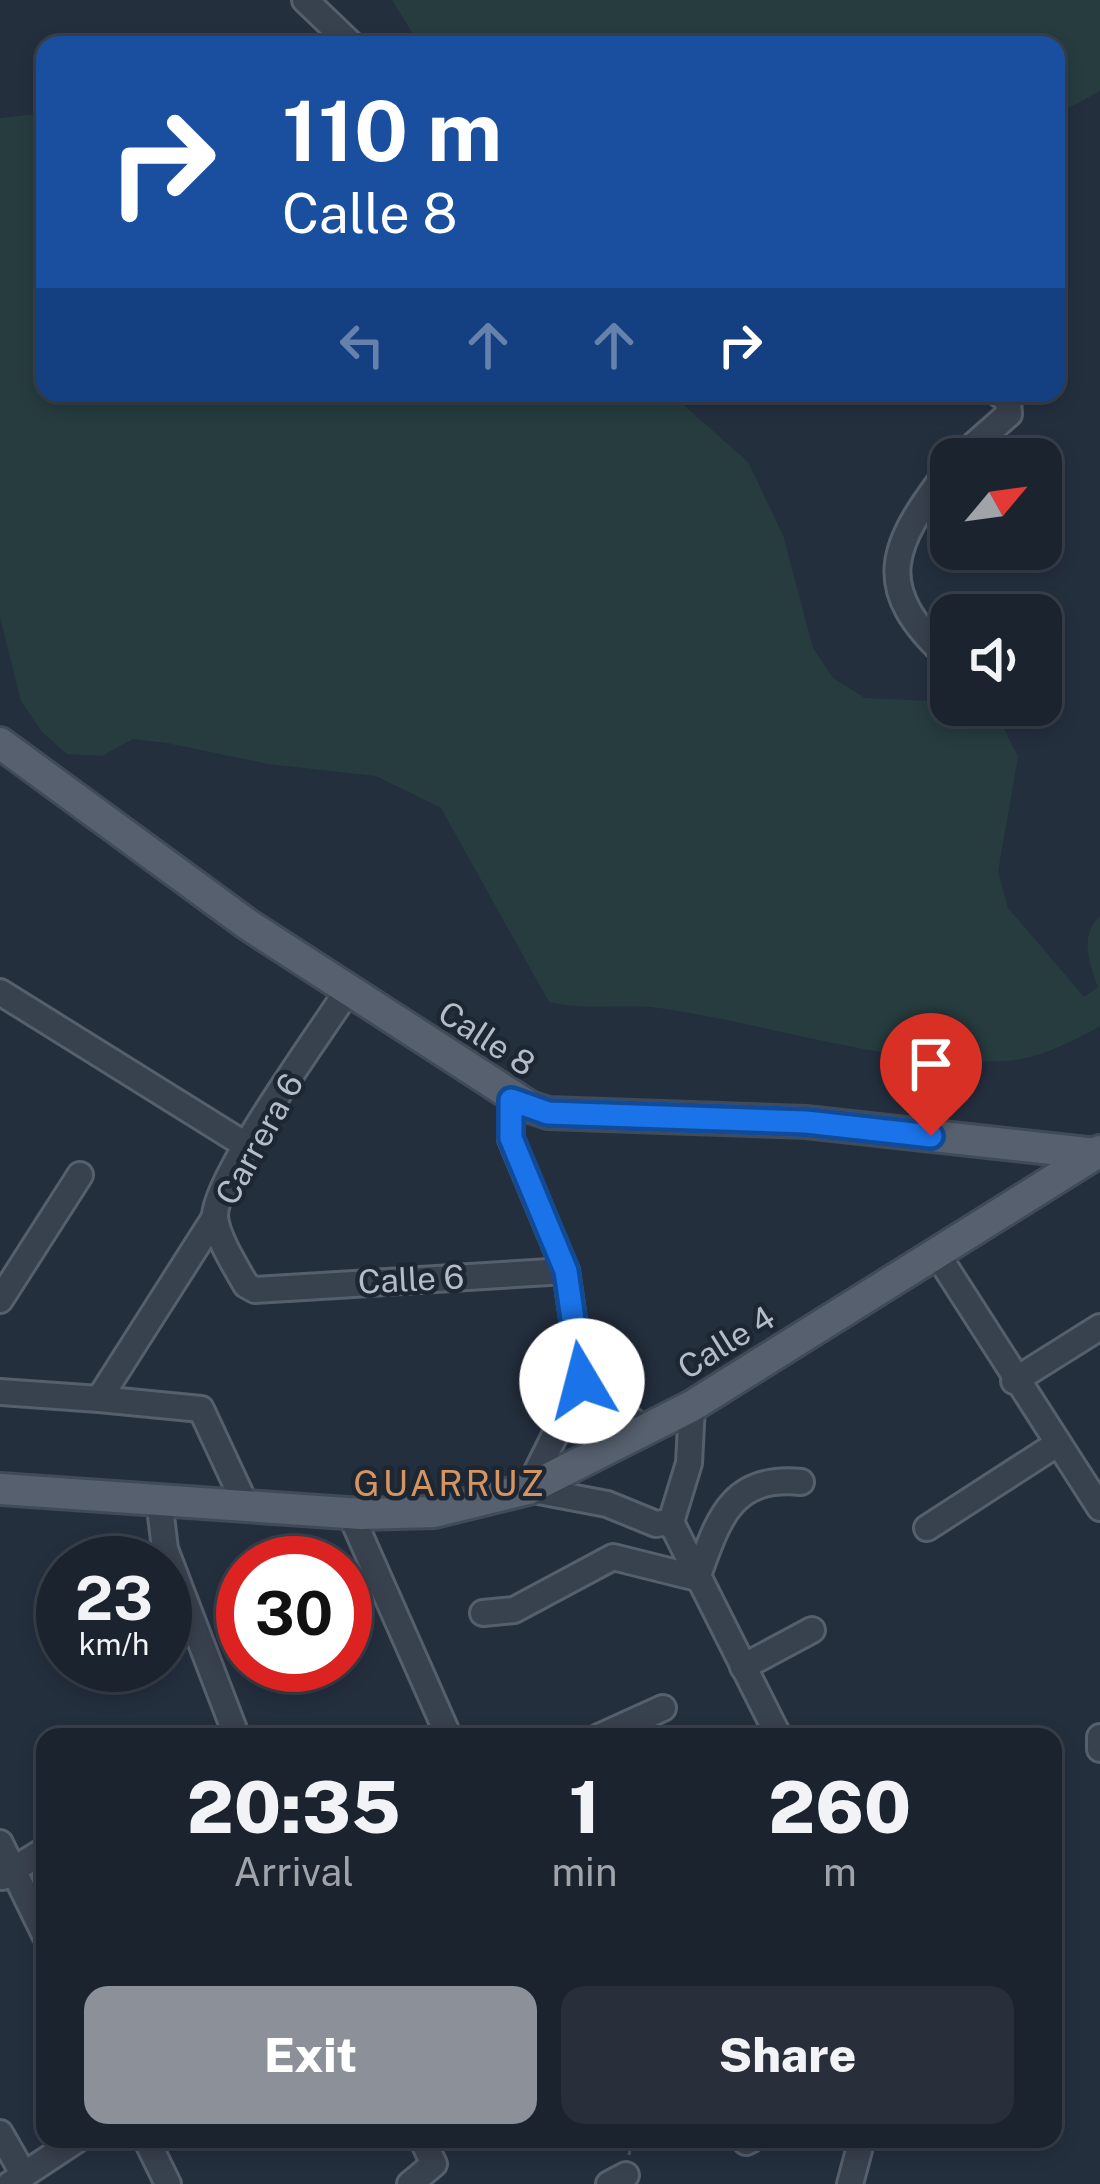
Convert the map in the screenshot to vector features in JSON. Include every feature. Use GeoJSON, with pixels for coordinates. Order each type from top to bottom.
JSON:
{"type":"FeatureCollection","features":[{"type":"Feature","properties":{"kind":"main road","name":"Calle 8"},"geometry":{"type":"LineString","coordinates":[[0,743],[247,924],[511,1100],[548,1113],[806,1122],[1099,1153]]}},
{"type":"Feature","properties":{"kind":"main road","name":"Calle 4"},"geometry":{"type":"LineString","coordinates":[[0,1489],[247,1508],[434,1513],[528,1489],[692,1406],[1099,1153]]}},
{"type":"Feature","properties":{"kind":"street"},"geometry":{"type":"LineString","coordinates":[[305,0],[343,36]]}},
{"type":"Feature","properties":{"kind":"street"},"geometry":{"type":"LineString","coordinates":[[986,438],[1002,426],[1009,414],[1008,402]]}},
{"type":"Feature","properties":{"kind":"street"},"geometry":{"type":"LineString","coordinates":[[930,500],[897,552],[895,579],[901,603],[930,636]]}},
{"type":"Feature","properties":{"kind":"street","name":"Carrera 6"},"geometry":{"type":"LineString","coordinates":[[255,1290],[242,1277],[215,1217],[247,1146],[348,990]]}},
{"type":"Feature","properties":{"kind":"street"},"geometry":{"type":"LineString","coordinates":[[0,992],[247,1146]]}},
{"type":"Feature","properties":{"kind":"street"},"geometry":{"type":"LineString","coordinates":[[511,1100],[511,1138],[566,1271],[582,1381],[528,1489],[607,1504],[656,1524],[671,1522]]}},
{"type":"Feature","properties":{"kind":"street"},"geometry":{"type":"LineString","coordinates":[[0,1300],[80,1175]]}},
{"type":"Feature","properties":{"kind":"street"},"geometry":{"type":"LineString","coordinates":[[99,1399],[215,1217]]}},
{"type":"Feature","properties":{"kind":"street"},"geometry":{"type":"LineString","coordinates":[[937,1254],[1014,1381],[1100,1508]]}},
{"type":"Feature","properties":{"kind":"street","name":"Calle 6"},"geometry":{"type":"LineString","coordinates":[[255,1290],[566,1271]]}},
{"type":"Feature","properties":{"kind":"street"},"geometry":{"type":"LineString","coordinates":[[1014,1381],[1100,1327]]}},
{"type":"Feature","properties":{"kind":"street"},"geometry":{"type":"LineString","coordinates":[[582,1381],[644,1430]]}},
{"type":"Feature","properties":{"kind":"street"},"geometry":{"type":"LineString","coordinates":[[0,1393],[191,1404],[201,1409],[247,1508]]}},
{"type":"Feature","properties":{"kind":"street"},"geometry":{"type":"LineString","coordinates":[[692,1406],[689,1463],[671,1522],[774,1728]]}},
{"type":"Feature","properties":{"kind":"street"},"geometry":{"type":"LineString","coordinates":[[927,1528],[1057,1444]]}},
{"type":"Feature","properties":{"kind":"street"},"geometry":{"type":"LineString","coordinates":[[697,1578],[729,1504],[778,1480],[801,1482]]}},
{"type":"Feature","properties":{"kind":"street"},"geometry":{"type":"LineString","coordinates":[[159,1499],[165,1549],[231,1728]]}},
{"type":"Feature","properties":{"kind":"street"},"geometry":{"type":"LineString","coordinates":[[350,1513],[445,1728]]}},
{"type":"Feature","properties":{"kind":"street"},"geometry":{"type":"LineString","coordinates":[[484,1612],[514,1610],[613,1557],[697,1578]]}},
{"type":"Feature","properties":{"kind":"street"},"geometry":{"type":"LineString","coordinates":[[743,1667],[812,1630]]}},
{"type":"Feature","properties":{"kind":"street"},"geometry":{"type":"LineString","coordinates":[[619,1728],[663,1708]]}},
{"type":"Feature","properties":{"kind":"street"},"geometry":{"type":"LineString","coordinates":[[1100,1737],[1100,1749]]}},
{"type":"Feature","properties":{"kind":"street"},"geometry":{"type":"LineString","coordinates":[[0,1843],[6,1874],[36,1921]]}},
{"type":"Feature","properties":{"kind":"street"},"geometry":{"type":"LineString","coordinates":[[6,1874],[36,1856]]}},
{"type":"Feature","properties":{"kind":"street"},"geometry":{"type":"LineString","coordinates":[[0,2133],[17,2179],[64,2148]]}},
{"type":"Feature","properties":{"kind":"street"},"geometry":{"type":"LineString","coordinates":[[150,2148],[168,2184]]}},
{"type":"Feature","properties":{"kind":"street"},"geometry":{"type":"LineString","coordinates":[[410,2184],[434,2164],[426,2148]]}},
{"type":"Feature","properties":{"kind":"street"},"geometry":{"type":"LineString","coordinates":[[850,2184],[860,2148]]}},
{"type":"Feature","properties":{"kind":"green space"},"geometry":{"type":"Polygon","coordinates":[[[392,0],[1100,0],[1100,91],[1065,110],[1065,36],[414,36],[392,0]]]}},
{"type":"Feature","properties":{"kind":"green space"},"geometry":{"type":"Polygon","coordinates":[[[36,114],[36,402],[680,402],[748,462],[783,535],[813,648],[833,678],[865,698],[930,701],[930,726],[1003,726],[1018,757],[998,872],[1008,908],[1084,997],[1098,987],[1088,941],[1100,916],[1100,1026],[1031,1057],[964,1061],[877,1051],[659,1008],[549,1002],[441,808],[376,776],[268,764],[167,743],[133,739],[102,756],[67,754],[42,732],[21,701],[0,617],[0,118],[36,114]]]}},
{"type":"Feature","properties":{"kind":"district","name":"GUARRUZ"},"geometry":{"type":"Point","coordinates":[450,1483]}},
{"type":"Feature","properties":{"kind":"route"},"geometry":{"type":"LineString","coordinates":[[582,1381],[566,1271],[511,1138],[511,1100],[548,1113],[806,1122],[931,1136]]}}]}
